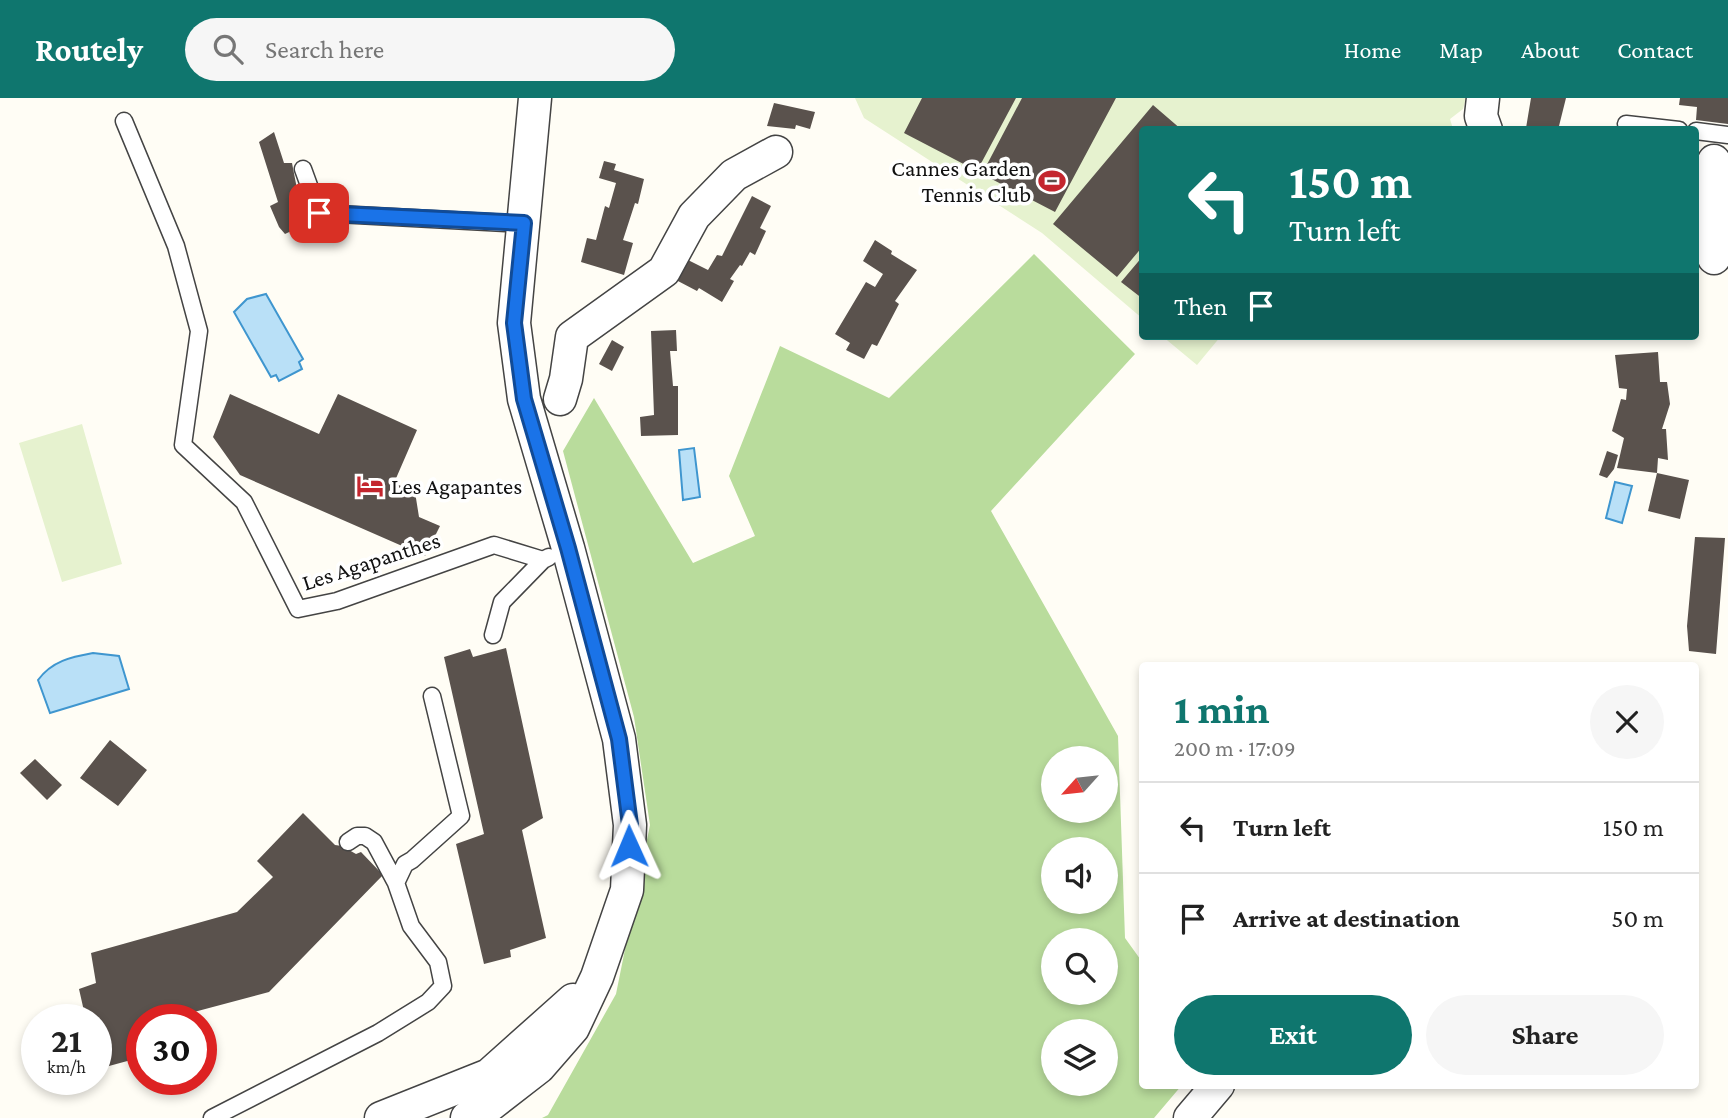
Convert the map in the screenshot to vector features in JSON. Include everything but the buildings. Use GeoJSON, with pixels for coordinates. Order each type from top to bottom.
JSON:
{"type":"FeatureCollection","features":[{"type":"Feature","properties":{"kind":"street"},"geometry":{"type":"LineString","coordinates":[[467,1118],[490,1105],[539,1067],[573,1028],[597,977],[627,890],[630,825],[619,739],[555,554],[524,399],[514,323],[535,98]]}},
{"type":"Feature","properties":{"kind":"street"},"geometry":{"type":"LineString","coordinates":[[1483,98],[1481,116],[1485,126]]}},
{"type":"Feature","properties":{"kind":"street"},"geometry":{"type":"LineString","coordinates":[[560,399],[572,337],[664,271],[694,216],[734,175],[776,152]]}},
{"type":"Feature","properties":{"kind":"street"},"geometry":{"type":"LineString","coordinates":[[1714,258],[1716,154]]}},
{"type":"Feature","properties":{"kind":"street"},"geometry":{"type":"LineString","coordinates":[[380,1118],[489,1075],[597,977]]}},
{"type":"Feature","properties":{"kind":"street"},"geometry":{"type":"LineString","coordinates":[[1190,1118],[1215,1089]]}},
{"type":"Feature","properties":{"kind":"lane","name":"Les Agapanthes"},"geometry":{"type":"LineString","coordinates":[[124,121],[176,246],[199,331],[183,445],[244,502],[298,609],[337,601],[494,545],[555,554]]}},
{"type":"Feature","properties":{"kind":"lane"},"geometry":{"type":"LineString","coordinates":[[1626,124],[1644,126]]}},
{"type":"Feature","properties":{"kind":"lane"},"geometry":{"type":"LineString","coordinates":[[1699,134],[1716,154]]}},
{"type":"Feature","properties":{"kind":"lane"},"geometry":{"type":"LineString","coordinates":[[303,169],[319,213],[524,223]]}},
{"type":"Feature","properties":{"kind":"lane"},"geometry":{"type":"LineString","coordinates":[[524,399],[544,402],[560,399]]}},
{"type":"Feature","properties":{"kind":"lane"},"geometry":{"type":"LineString","coordinates":[[493,635],[502,602],[555,554]]}},
{"type":"Feature","properties":{"kind":"lane"},"geometry":{"type":"LineString","coordinates":[[396,883],[405,864],[461,816],[432,696]]}},
{"type":"Feature","properties":{"kind":"lane"},"geometry":{"type":"LineString","coordinates":[[212,1118],[379,1033],[428,1002],[443,986],[439,962],[411,926],[396,883],[374,842],[365,836],[357,836],[348,842]]}},
{"type":"Feature","properties":{"kind":"green space","name":"Cannes Garden Tennis Club"},"geometry":{"type":"Polygon","coordinates":[[[855,98],[1466,98],[1463,109],[1450,119],[1452,126],[1139,126],[1139,316],[1042,233],[864,118],[855,98]]]}},
{"type":"Feature","properties":{"kind":"green space"},"geometry":{"type":"Polygon","coordinates":[[[1034,254],[1135,354],[991,511],[1118,736],[1125,938],[1139,957],[1139,1089],[1179,1089],[1154,1118],[542,1118],[548,1115],[616,994],[650,825],[634,717],[563,451],[594,398],[693,563],[755,536],[729,476],[780,346],[889,398],[1034,254]]]}},
{"type":"Feature","properties":{"kind":"green space"},"geometry":{"type":"Polygon","coordinates":[[[1167,340],[1218,340],[1197,365],[1167,340]]]}},
{"type":"Feature","properties":{"kind":"green space"},"geometry":{"type":"Polygon","coordinates":[[[82,424],[122,564],[62,582],[19,443],[82,424]]]}},
{"type":"Feature","properties":{"kind":"water"},"geometry":{"type":"Polygon","coordinates":[[[266,294],[303,359],[299,362],[302,369],[279,381],[276,375],[271,377],[234,312],[247,299],[266,294]]]}},
{"type":"Feature","properties":{"kind":"water"},"geometry":{"type":"Polygon","coordinates":[[[694,448],[700,497],[683,500],[679,450],[694,448]]]}},
{"type":"Feature","properties":{"kind":"water"},"geometry":{"type":"Polygon","coordinates":[[[1615,482],[1632,486],[1622,523],[1606,518],[1615,482]]]}},
{"type":"Feature","properties":{"kind":"water"},"geometry":{"type":"Polygon","coordinates":[[[93,653],[119,656],[129,689],[50,713],[38,680],[56,664],[93,653]]]}},
{"type":"Feature","properties":{"kind":"place","name":"Cannes Garden Tennis Club"},"geometry":{"type":"Point","coordinates":[1052,181]}},
{"type":"Feature","properties":{"kind":"place","name":"Les Agapantes"},"geometry":{"type":"Point","coordinates":[370,486]}},
{"type":"Feature","properties":{"kind":"route"},"geometry":{"type":"LineString","coordinates":[[319,213],[524,223],[514,323],[524,399],[568,548],[619,739],[630,825],[629,846]]}}]}
